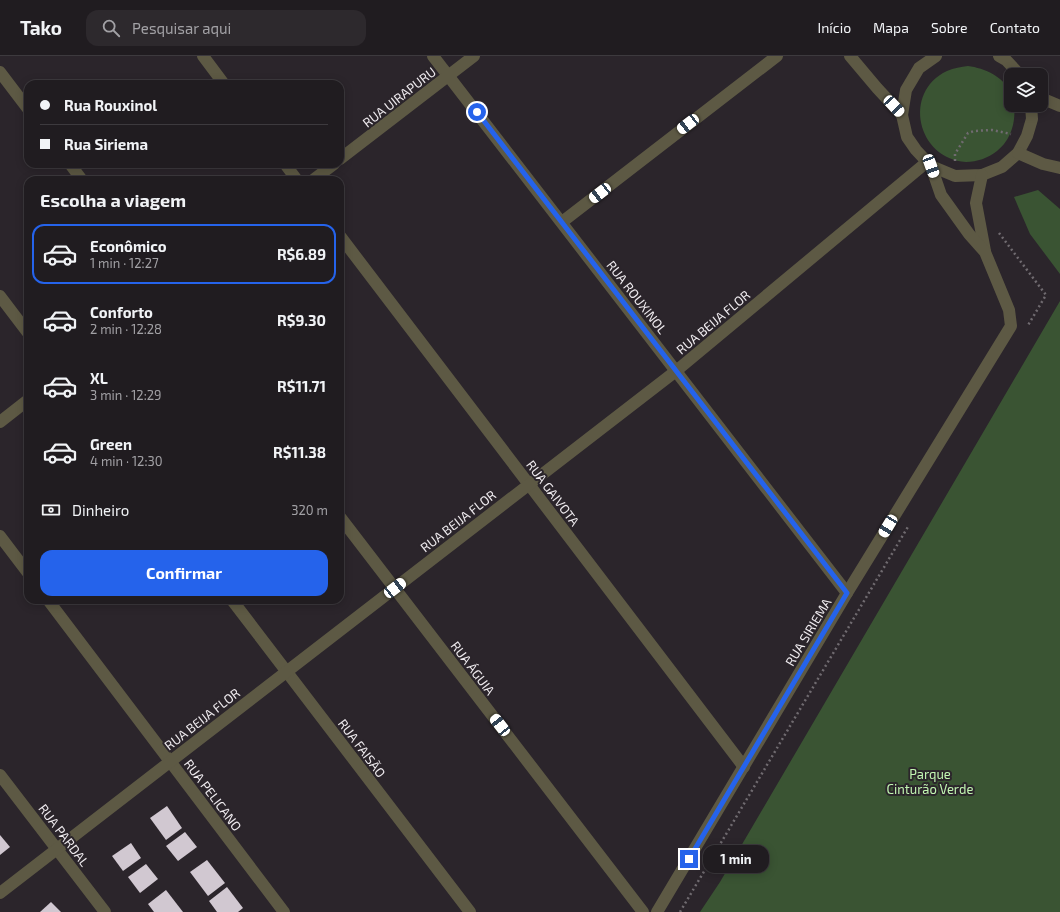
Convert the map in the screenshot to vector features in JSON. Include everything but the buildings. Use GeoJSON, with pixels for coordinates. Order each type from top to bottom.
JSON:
{"type":"FeatureCollection","features":[{"type":"Feature","properties":{"kind":"street"},"geometry":{"type":"LineString","coordinates":[[203,56],[221,80]]}},
{"type":"Feature","properties":{"kind":"street","name":"RUA ROUXINOL"},"geometry":{"type":"LineString","coordinates":[[433,56],[847,593]]}},
{"type":"Feature","properties":{"kind":"street","name":"RUA UIRAPURU"},"geometry":{"type":"LineString","coordinates":[[344,157],[474,56]]}},
{"type":"Feature","properties":{"kind":"street"},"geometry":{"type":"LineString","coordinates":[[562,222],[777,56]]}},
{"type":"Feature","properties":{"kind":"street"},"geometry":{"type":"LineString","coordinates":[[850,56],[902,115]]}},
{"type":"Feature","properties":{"kind":"street"},"geometry":{"type":"LineString","coordinates":[[936,56],[919,68],[906,90],[902,115],[907,137],[929,164],[941,194],[968,234],[985,252]]}},
{"type":"Feature","properties":{"kind":"street"},"geometry":{"type":"LineString","coordinates":[[1004,57],[1014,68]]}},
{"type":"Feature","properties":{"kind":"street"},"geometry":{"type":"LineString","coordinates":[[0,72],[24,104]]}},
{"type":"Feature","properties":{"kind":"street"},"geometry":{"type":"LineString","coordinates":[[1048,101],[1060,106]]}},
{"type":"Feature","properties":{"kind":"street"},"geometry":{"type":"LineString","coordinates":[[929,164],[955,176],[982,175],[1002,167],[1018,153],[1027,136],[1032,119],[1031,112]]}},
{"type":"Feature","properties":{"kind":"street"},"geometry":{"type":"LineString","coordinates":[[1018,153],[1043,164],[1060,168]]}},
{"type":"Feature","properties":{"kind":"street","name":"RUA BEIJA FLOR"},"geometry":{"type":"LineString","coordinates":[[0,893],[676,371],[929,164]]}},
{"type":"Feature","properties":{"kind":"street"},"geometry":{"type":"LineString","coordinates":[[318,176],[329,168]]}},
{"type":"Feature","properties":{"kind":"street"},"geometry":{"type":"LineString","coordinates":[[982,175],[976,203],[985,252]]}},
{"type":"Feature","properties":{"kind":"street","name":"RUA GAIVOTA"},"geometry":{"type":"LineString","coordinates":[[344,241],[744,767]]}},
{"type":"Feature","properties":{"kind":"street","name":"RUA SIRIEMA"},"geometry":{"type":"LineString","coordinates":[[657,912],[847,593],[1011,326],[1009,310],[985,252]]}},
{"type":"Feature","properties":{"kind":"street"},"geometry":{"type":"LineString","coordinates":[[0,296],[24,328]]}},
{"type":"Feature","properties":{"kind":"street"},"geometry":{"type":"LineString","coordinates":[[0,422],[24,403]]}},
{"type":"Feature","properties":{"kind":"street","name":"RUA ÁGUIA"},"geometry":{"type":"LineString","coordinates":[[344,522],[642,912]]}},
{"type":"Feature","properties":{"kind":"street"},"geometry":{"type":"LineString","coordinates":[[0,536],[24,569]]}},
{"type":"Feature","properties":{"kind":"street","name":"RUA PELICANO"},"geometry":{"type":"LineString","coordinates":[[51,604],[284,912]]}},
{"type":"Feature","properties":{"kind":"street","name":"RUA FAISÃO"},"geometry":{"type":"LineString","coordinates":[[235,604],[470,912]]}},
{"type":"Feature","properties":{"kind":"street","name":"RUA PARDAL"},"geometry":{"type":"LineString","coordinates":[[0,775],[105,912]]}},
{"type":"Feature","properties":{"kind":"green space"},"geometry":{"type":"Polygon","coordinates":[[[968,66],[994,74],[1004,83],[1004,112],[1014,112],[1012,130],[1006,142],[997,151],[986,158],[966,162],[949,158],[936,149],[927,137],[921,123],[920,108],[924,94],[933,81],[947,71],[968,66]]]}},
{"type":"Feature","properties":{"kind":"green space"},"geometry":{"type":"Polygon","coordinates":[[[1038,190],[1060,209],[1060,274],[1030,234],[1014,197],[1038,190]]]}},
{"type":"Feature","properties":{"kind":"green space","name":"Parque Cinturão Verde"},"geometry":{"type":"Polygon","coordinates":[[[1060,301],[1060,912],[700,912],[720,882],[1060,301]]]}},
{"type":"Feature","properties":{"kind":"route"},"geometry":{"type":"LineString","coordinates":[[477,112],[847,593],[689,859]]}}]}
